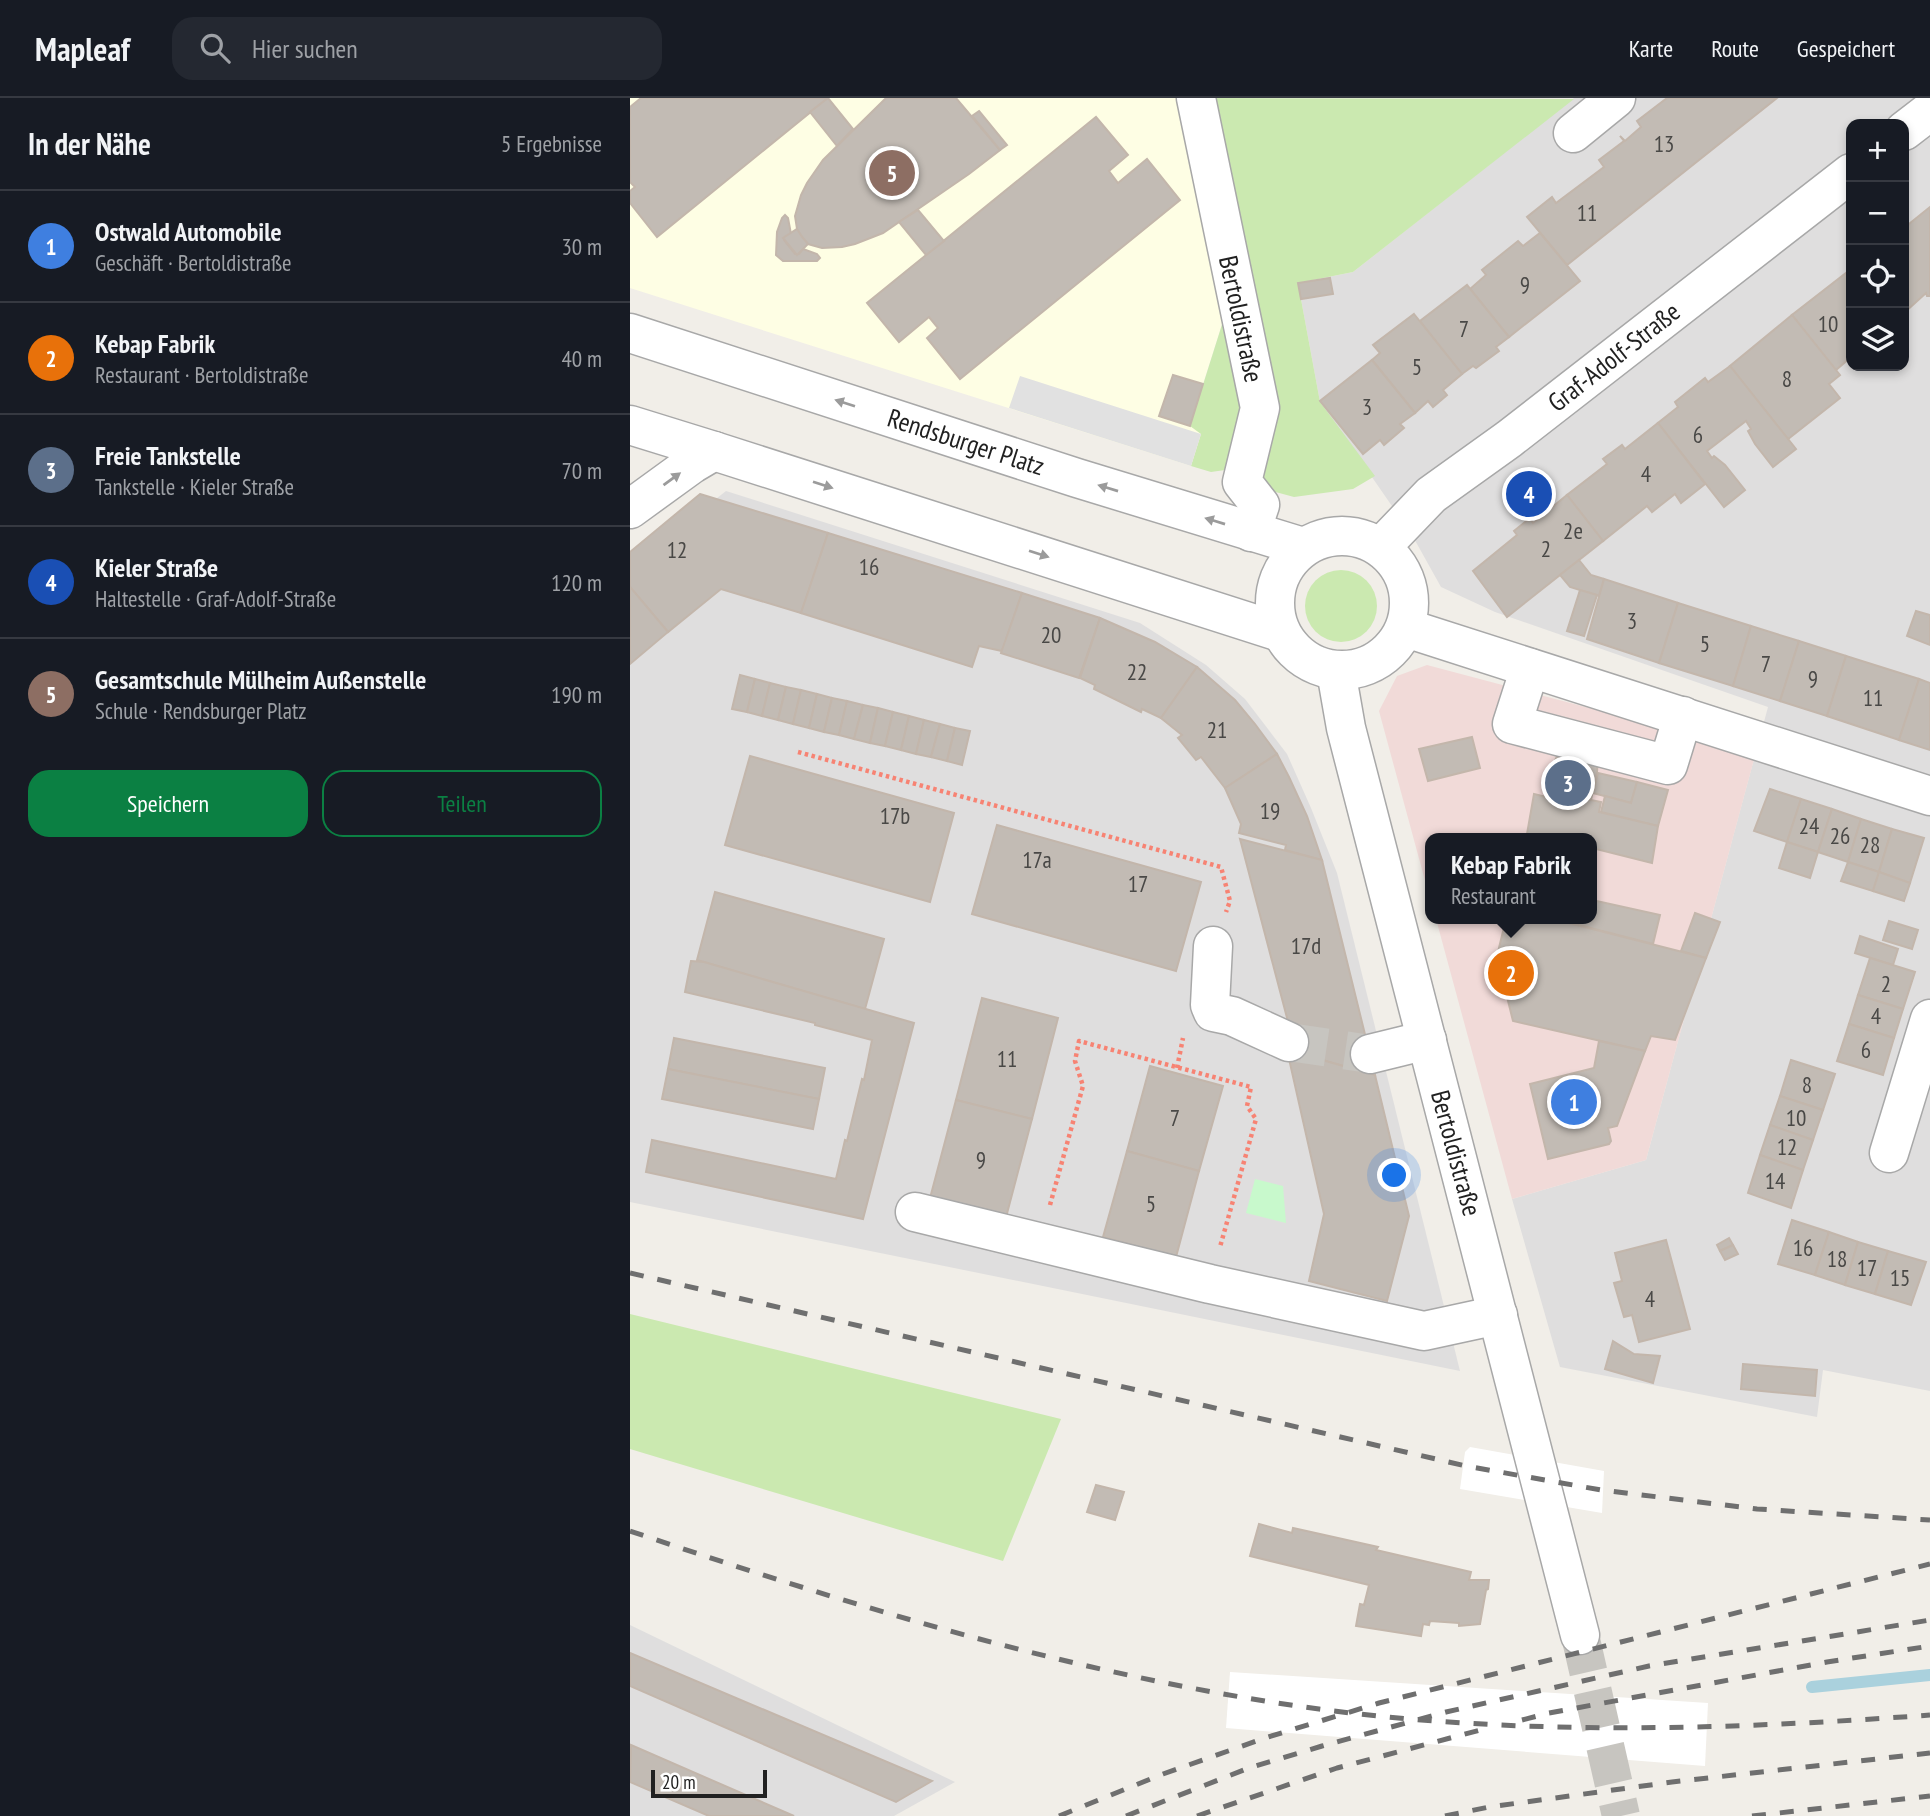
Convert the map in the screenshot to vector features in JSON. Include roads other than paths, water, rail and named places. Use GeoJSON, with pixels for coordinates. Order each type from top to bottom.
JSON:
{"type":"FeatureCollection","features":[{"type":"Feature","properties":{"kind":"street","name":"Bertoldistraße"},"geometry":{"type":"LineString","coordinates":[[1196,98],[1260,408],[1242,482],[1260,505],[1251,532]]}},
{"type":"Feature","properties":{"kind":"street"},"geometry":{"type":"LineString","coordinates":[[1573,133],[1616,98]]}},
{"type":"Feature","properties":{"kind":"street"},"geometry":{"type":"LineString","coordinates":[[1923,98],[1930,103]]}},
{"type":"Feature","properties":{"kind":"street"},"geometry":{"type":"LineString","coordinates":[[1909,127],[1930,110]]}},
{"type":"Feature","properties":{"kind":"street","name":"Graf-Adolf-Straße"},"geometry":{"type":"LineString","coordinates":[[1382,546],[1431,495],[1520,430],[1846,177]]}},
{"type":"Feature","properties":{"kind":"street","name":"Rendsburger Platz"},"geometry":{"type":"LineString","coordinates":[[630,333],[1303,547]]}},
{"type":"Feature","properties":{"kind":"street"},"geometry":{"type":"LineString","coordinates":[[630,425],[1280,632]]}},
{"type":"Feature","properties":{"kind":"street"},"geometry":{"type":"LineString","coordinates":[[630,509],[692,464],[715,451]]}},
{"type":"Feature","properties":{"kind":"street"},"geometry":{"type":"LineString","coordinates":[[1333,536],[1366,539],[1382,546],[1395,559],[1406,578],[1411,602],[1406,628],[1391,650],[1369,666],[1336,671],[1317,667],[1296,653],[1280,632],[1274,607],[1276,584],[1287,564],[1303,547],[1333,536]]}},
{"type":"Feature","properties":{"kind":"street"},"geometry":{"type":"LineString","coordinates":[[1406,628],[1930,796]]}},
{"type":"Feature","properties":{"kind":"street"},"geometry":{"type":"LineString","coordinates":[[1530,668],[1512,724],[1668,765],[1683,716]]}},
{"type":"Feature","properties":{"kind":"street","name":"Bertoldistraße"},"geometry":{"type":"LineString","coordinates":[[1336,671],[1346,728],[1580,1634]]}},
{"type":"Feature","properties":{"kind":"street"},"geometry":{"type":"LineString","coordinates":[[1213,946],[1210,1005],[1213,1012],[1232,1016],[1289,1042]]}},
{"type":"Feature","properties":{"kind":"street"},"geometry":{"type":"LineString","coordinates":[[1889,1153],[1930,1019]]}},
{"type":"Feature","properties":{"kind":"street"},"geometry":{"type":"LineString","coordinates":[[1370,1054],[1427,1040]]}},
{"type":"Feature","properties":{"kind":"street"},"geometry":{"type":"LineString","coordinates":[[915,1212],[1210,1284],[1424,1331],[1498,1315]]}},
{"type":"Feature","properties":{"kind":"waterway"},"geometry":{"type":"LineString","coordinates":[[1812,1687],[1930,1675]]}},
{"type":"Feature","properties":{"kind":"tunnel"},"geometry":{"type":"LineString","coordinates":[[1289,1042],[1370,1054]]}},
{"type":"Feature","properties":{"kind":"tunnel"},"geometry":{"type":"LineString","coordinates":[[1580,1635],[1621,1816]]}},
{"type":"Feature","properties":{"kind":"railway"},"geometry":{"type":"LineString","coordinates":[[630,1273],[1466,1466],[1601,1490],[1757,1509],[1930,1520]]}},
{"type":"Feature","properties":{"kind":"railway"},"geometry":{"type":"LineString","coordinates":[[630,1531],[799,1586],[970,1637],[1143,1678],[1319,1709],[1471,1723],[1624,1728],[1777,1724],[1930,1715]]}},
{"type":"Feature","properties":{"kind":"railway"},"geometry":{"type":"LineString","coordinates":[[1059,1816],[1163,1774],[1265,1738],[1379,1703],[1930,1564]]}},
{"type":"Feature","properties":{"kind":"railway"},"geometry":{"type":"LineString","coordinates":[[1126,1816],[1249,1768],[1446,1712],[1649,1666],[1930,1620]]}},
{"type":"Feature","properties":{"kind":"railway"},"geometry":{"type":"LineString","coordinates":[[1522,1720],[1827,1662],[1930,1646]]}},
{"type":"Feature","properties":{"kind":"railway"},"geometry":{"type":"LineString","coordinates":[[1197,1816],[1337,1768],[1488,1728]]}},
{"type":"Feature","properties":{"kind":"railway"},"geometry":{"type":"LineString","coordinates":[[1445,1816],[1489,1807],[1672,1782],[1930,1753]]}},
{"type":"Feature","properties":{"kind":"railway"},"geometry":{"type":"LineString","coordinates":[[1752,1816],[1930,1796]]}},
{"type":"Feature","properties":{"kind":"place","name":"Gesamtschule Mülheim Außenstelle"},"geometry":{"type":"Point","coordinates":[892,173]}},
{"type":"Feature","properties":{"kind":"place","name":"Kieler Straße"},"geometry":{"type":"Point","coordinates":[1529,494]}},
{"type":"Feature","properties":{"kind":"place","name":"Freie Tankstelle"},"geometry":{"type":"Point","coordinates":[1568,783]}},
{"type":"Feature","properties":{"kind":"place","name":"Kebap Fabrik"},"geometry":{"type":"Point","coordinates":[1511,973]}},
{"type":"Feature","properties":{"kind":"place","name":"Ostwald Automobile"},"geometry":{"type":"Point","coordinates":[1574,1102]}}]}
